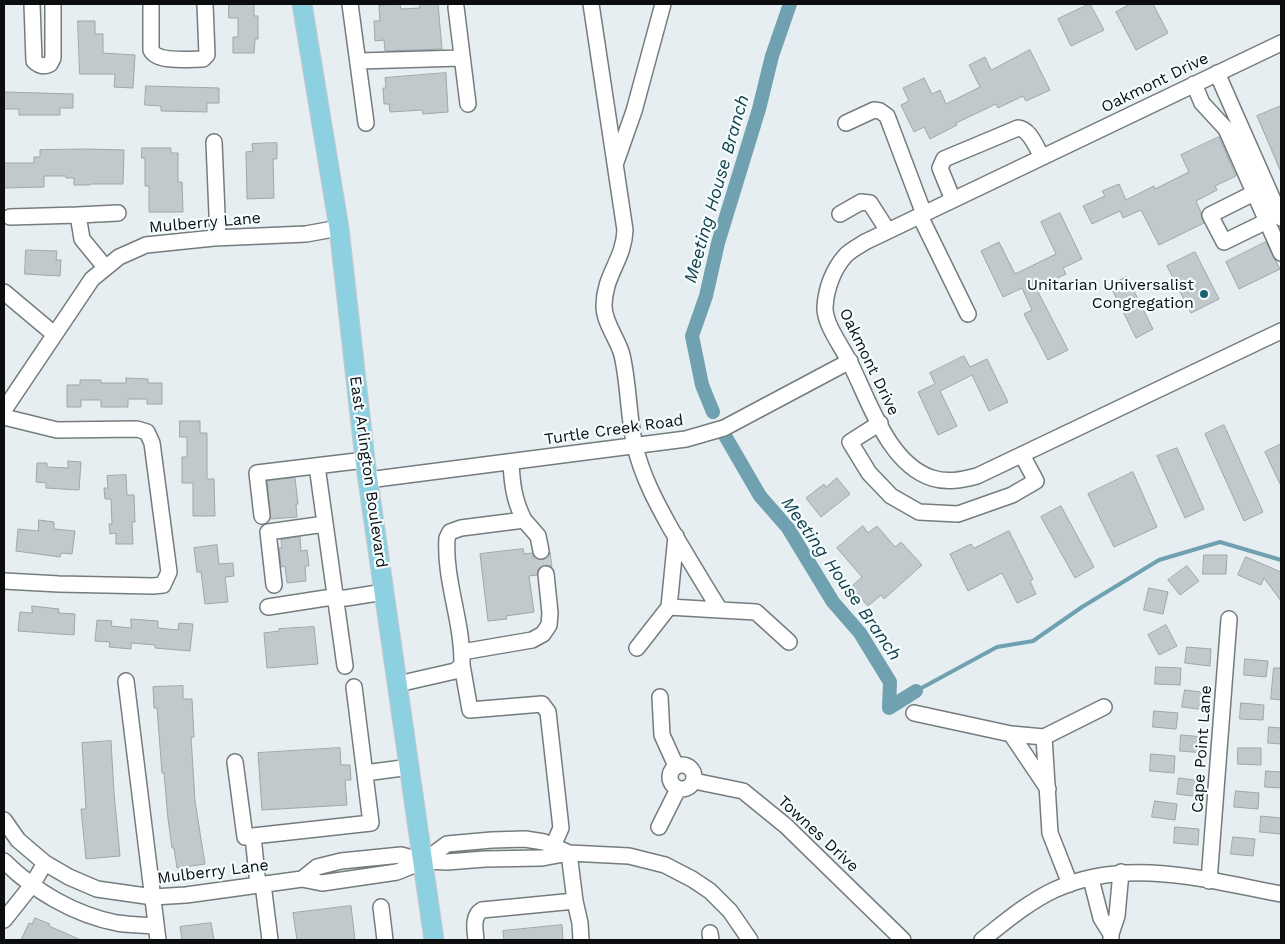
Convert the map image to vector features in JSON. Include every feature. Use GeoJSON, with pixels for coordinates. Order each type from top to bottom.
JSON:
{"type":"FeatureCollection","features":[{"type":"Feature","properties":{"kind":"main road","name":"East Arlington Boulevard"},"geometry":{"type":"LineString","coordinates":[[302,4],[339,228],[365,460],[434,940]]}},
{"type":"Feature","properties":{"kind":"street"},"geometry":{"type":"LineString","coordinates":[[32,4],[34,61],[43,66],[50,64],[53,58],[53,4]]}},
{"type":"Feature","properties":{"kind":"street"},"geometry":{"type":"LineString","coordinates":[[150,4],[151,50],[154,55],[160,58],[203,59],[207,55],[205,4]]}},
{"type":"Feature","properties":{"kind":"street"},"geometry":{"type":"LineString","coordinates":[[350,4],[366,122]]}},
{"type":"Feature","properties":{"kind":"street"},"geometry":{"type":"LineString","coordinates":[[591,4],[625,230],[624,243],[604,290],[604,309],[622,355],[635,446],[645,478],[676,536],[720,610]]}},
{"type":"Feature","properties":{"kind":"street"},"geometry":{"type":"LineString","coordinates":[[615,166],[634,110],[663,4]]}},
{"type":"Feature","properties":{"kind":"street"},"geometry":{"type":"LineString","coordinates":[[456,7],[468,104]]}},
{"type":"Feature","properties":{"kind":"street","name":"Oakmont Drive"},"geometry":{"type":"LineString","coordinates":[[1281,43],[864,242],[846,254],[837,267],[827,287],[824,310],[828,323],[850,362],[890,444],[912,468],[932,478],[957,481],[977,476],[1281,331]]}},
{"type":"Feature","properties":{"kind":"street"},"geometry":{"type":"LineString","coordinates":[[359,61],[461,58]]}},
{"type":"Feature","properties":{"kind":"street"},"geometry":{"type":"LineString","coordinates":[[1217,72],[1274,220],[1281,253]]}},
{"type":"Feature","properties":{"kind":"street"},"geometry":{"type":"LineString","coordinates":[[1194,84],[1202,103],[1226,129],[1254,193],[1274,220]]}},
{"type":"Feature","properties":{"kind":"street"},"geometry":{"type":"LineString","coordinates":[[846,123],[874,110],[880,111],[887,116],[922,215],[968,314]]}},
{"type":"Feature","properties":{"kind":"street"},"geometry":{"type":"LineString","coordinates":[[953,200],[940,168],[944,159],[1018,128],[1022,128],[1027,132],[1042,157]]}},
{"type":"Feature","properties":{"kind":"street"},"geometry":{"type":"LineString","coordinates":[[214,142],[218,238]]}},
{"type":"Feature","properties":{"kind":"street"},"geometry":{"type":"LineString","coordinates":[[1254,193],[1210,215],[1224,242],[1274,220]]}},
{"type":"Feature","properties":{"kind":"street"},"geometry":{"type":"LineString","coordinates":[[840,214],[861,202],[870,203],[888,231]]}},
{"type":"Feature","properties":{"kind":"street"},"geometry":{"type":"LineString","coordinates":[[10,217],[118,213]]}},
{"type":"Feature","properties":{"kind":"street"},"geometry":{"type":"LineString","coordinates":[[78,215],[82,239],[105,267]]}},
{"type":"Feature","properties":{"kind":"street","name":"Mulberry Lane"},"geometry":{"type":"LineString","coordinates":[[4,410],[92,279],[119,257],[146,245],[218,238],[306,234],[339,228]]}},
{"type":"Feature","properties":{"kind":"street"},"geometry":{"type":"LineString","coordinates":[[4,292],[54,334]]}},
{"type":"Feature","properties":{"kind":"street","name":"Turtle Creek Road"},"geometry":{"type":"LineString","coordinates":[[368,480],[686,439],[724,428],[850,362]]}},
{"type":"Feature","properties":{"kind":"street"},"geometry":{"type":"LineString","coordinates":[[4,417],[58,430],[137,429],[147,432],[152,443],[169,572],[163,585],[153,586],[4,581]]}},
{"type":"Feature","properties":{"kind":"street"},"geometry":{"type":"LineString","coordinates":[[880,423],[850,442],[869,472],[891,496],[919,512],[958,514],[1012,495],[1036,481],[1022,455]]}},
{"type":"Feature","properties":{"kind":"street"},"geometry":{"type":"LineString","coordinates":[[262,516],[257,474],[365,460]]}},
{"type":"Feature","properties":{"kind":"street"},"geometry":{"type":"LineString","coordinates":[[512,462],[512,486],[518,508],[524,520],[538,536],[541,552]]}},
{"type":"Feature","properties":{"kind":"street"},"geometry":{"type":"LineString","coordinates":[[316,466],[346,666]]}},
{"type":"Feature","properties":{"kind":"street"},"geometry":{"type":"LineString","coordinates":[[524,520],[461,528],[450,532],[447,538],[448,556],[470,710],[542,704],[548,712],[561,828],[553,846]]}},
{"type":"Feature","properties":{"kind":"street"},"geometry":{"type":"LineString","coordinates":[[274,585],[268,532],[325,524]]}},
{"type":"Feature","properties":{"kind":"street"},"geometry":{"type":"LineString","coordinates":[[637,648],[669,607],[676,536]]}},
{"type":"Feature","properties":{"kind":"street"},"geometry":{"type":"LineString","coordinates":[[398,684],[455,671],[462,658],[532,640],[542,634],[549,625],[550,613],[546,574]]}},
{"type":"Feature","properties":{"kind":"street"},"geometry":{"type":"LineString","coordinates":[[268,607],[384,592]]}},
{"type":"Feature","properties":{"kind":"street"},"geometry":{"type":"LineString","coordinates":[[669,607],[756,612],[789,642]]}},
{"type":"Feature","properties":{"kind":"street","name":"Cape Point Lane"},"geometry":{"type":"LineString","coordinates":[[1209,881],[1230,619]]}},
{"type":"Feature","properties":{"kind":"street"},"geometry":{"type":"LineString","coordinates":[[4,861],[32,885],[74,909],[98,918],[157,933],[126,681]]}},
{"type":"Feature","properties":{"kind":"street"},"geometry":{"type":"LineString","coordinates":[[235,762],[245,837],[372,823],[354,686]]}},
{"type":"Feature","properties":{"kind":"street"},"geometry":{"type":"LineString","coordinates":[[660,697],[662,735],[676,766]]}},
{"type":"Feature","properties":{"kind":"street"},"geometry":{"type":"LineString","coordinates":[[914,714],[1011,734],[1044,737],[1104,707]]}},
{"type":"Feature","properties":{"kind":"street"},"geometry":{"type":"LineString","coordinates":[[1011,734],[1048,790]]}},
{"type":"Feature","properties":{"kind":"street"},"geometry":{"type":"LineString","coordinates":[[1044,737],[1050,833],[1070,884]]}},
{"type":"Feature","properties":{"kind":"street"},"geometry":{"type":"LineString","coordinates":[[685,765],[693,771],[694,781],[688,789],[678,789],[670,783],[669,774],[676,766],[685,765]]}},
{"type":"Feature","properties":{"kind":"street"},"geometry":{"type":"LineString","coordinates":[[365,773],[410,767]]}},
{"type":"Feature","properties":{"kind":"street","name":"Townes Drive"},"geometry":{"type":"LineString","coordinates":[[694,781],[743,791],[786,826],[903,940]]}},
{"type":"Feature","properties":{"kind":"street"},"geometry":{"type":"LineString","coordinates":[[659,826],[678,789]]}},
{"type":"Feature","properties":{"kind":"street","name":"Mulberry Lane"},"geometry":{"type":"LineString","coordinates":[[4,820],[18,840],[45,862],[69,877],[97,888],[153,897],[186,895],[302,879],[316,868],[341,861],[401,855],[424,861],[447,862],[542,858],[569,853],[629,856],[665,865],[710,891],[730,911],[750,940]]}},
{"type":"Feature","properties":{"kind":"street"},"geometry":{"type":"LineString","coordinates":[[253,836],[270,940]]}},
{"type":"Feature","properties":{"kind":"street","name":"Mulberry Lane"},"geometry":{"type":"LineString","coordinates":[[424,861],[447,844],[492,840],[526,839],[544,842],[569,853]]}},
{"type":"Feature","properties":{"kind":"street"},"geometry":{"type":"LineString","coordinates":[[569,853],[574,901],[580,923],[581,940]]}},
{"type":"Feature","properties":{"kind":"street"},"geometry":{"type":"LineString","coordinates":[[4,920],[32,885],[45,862]]}},
{"type":"Feature","properties":{"kind":"street"},"geometry":{"type":"LineString","coordinates":[[1111,937],[1117,916],[1121,872]]}},
{"type":"Feature","properties":{"kind":"street"},"geometry":{"type":"LineString","coordinates":[[982,940],[1013,914],[1053,890],[1121,872],[1174,874],[1281,894]]}},
{"type":"Feature","properties":{"kind":"street"},"geometry":{"type":"LineString","coordinates":[[1091,879],[1101,918],[1111,937]]}},
{"type":"Feature","properties":{"kind":"street"},"geometry":{"type":"LineString","coordinates":[[476,940],[476,919],[478,912],[482,910],[574,901]]}},
{"type":"Feature","properties":{"kind":"street"},"geometry":{"type":"LineString","coordinates":[[381,907],[385,940]]}},
{"type":"Feature","properties":{"kind":"building"},"geometry":{"type":"Polygon","coordinates":[[[229,4],[254,4],[254,16],[258,16],[258,39],[255,39],[254,53],[233,53],[233,37],[238,37],[238,18],[229,18],[229,4]]]}},
{"type":"Feature","properties":{"kind":"building"},"geometry":{"type":"Polygon","coordinates":[[[400,4],[401,9],[420,8],[419,4],[438,4],[442,49],[385,51],[384,40],[375,41],[374,21],[380,21],[379,6],[400,4]]]}},
{"type":"Feature","properties":{"kind":"building"},"geometry":{"type":"Polygon","coordinates":[[[1090,4],[1104,30],[1071,46],[1058,19],[1090,4]]]}},
{"type":"Feature","properties":{"kind":"building"},"geometry":{"type":"Polygon","coordinates":[[[1131,4],[1153,4],[1168,33],[1136,50],[1116,12],[1131,4]]]}},
{"type":"Feature","properties":{"kind":"building"},"geometry":{"type":"Polygon","coordinates":[[[78,21],[95,21],[95,34],[103,34],[103,53],[135,55],[133,88],[114,87],[115,74],[80,74],[78,21]]]}},
{"type":"Feature","properties":{"kind":"building"},"geometry":{"type":"Polygon","coordinates":[[[1030,50],[1050,90],[1026,101],[1023,96],[998,108],[996,104],[956,123],[957,125],[930,139],[924,127],[914,132],[901,105],[909,101],[903,88],[924,78],[932,94],[940,90],[946,104],[980,87],[969,65],[985,57],[991,70],[1030,50]]]}},
{"type":"Feature","properties":{"kind":"building"},"geometry":{"type":"Polygon","coordinates":[[[446,73],[448,112],[423,114],[422,110],[390,112],[389,104],[384,104],[383,88],[386,88],[385,78],[446,73]]]}},
{"type":"Feature","properties":{"kind":"building"},"geometry":{"type":"Polygon","coordinates":[[[146,86],[219,88],[219,103],[207,103],[207,112],[161,111],[161,106],[145,105],[146,86]]]}},
{"type":"Feature","properties":{"kind":"building"},"geometry":{"type":"Polygon","coordinates":[[[5,92],[73,94],[73,108],[60,108],[60,115],[19,115],[19,109],[4,109],[5,92]]]}},
{"type":"Feature","properties":{"kind":"building"},"geometry":{"type":"Polygon","coordinates":[[[1281,106],[1281,172],[1257,116],[1281,106]]]}},
{"type":"Feature","properties":{"kind":"building"},"geometry":{"type":"Polygon","coordinates":[[[1219,137],[1236,176],[1215,186],[1217,190],[1196,201],[1204,223],[1159,245],[1141,210],[1123,218],[1120,211],[1092,224],[1083,206],[1105,196],[1102,191],[1119,184],[1126,200],[1154,186],[1155,189],[1189,172],[1181,155],[1219,137]]]}},
{"type":"Feature","properties":{"kind":"building"},"geometry":{"type":"Polygon","coordinates":[[[277,143],[277,159],[273,159],[274,198],[247,199],[246,152],[253,151],[252,144],[277,143]]]}},
{"type":"Feature","properties":{"kind":"building"},"geometry":{"type":"Polygon","coordinates":[[[142,148],[171,148],[171,153],[178,153],[178,182],[182,182],[183,212],[149,212],[149,186],[145,186],[145,158],[142,158],[142,148]]]}},
{"type":"Feature","properties":{"kind":"building"},"geometry":{"type":"Polygon","coordinates":[[[40,150],[124,150],[123,184],[74,185],[74,178],[44,176],[44,187],[4,188],[4,163],[34,163],[34,157],[40,157],[40,150]]]}},
{"type":"Feature","properties":{"kind":"building"},"geometry":{"type":"Polygon","coordinates":[[[1060,213],[1082,259],[1063,268],[1066,274],[1036,288],[1068,350],[1048,360],[1024,314],[1032,310],[1022,288],[1003,297],[981,251],[999,242],[1015,274],[1056,254],[1041,222],[1060,213]]]}},
{"type":"Feature","properties":{"kind":"building"},"geometry":{"type":"Polygon","coordinates":[[[1266,242],[1280,269],[1239,289],[1226,262],[1266,242]]]}},
{"type":"Feature","properties":{"kind":"building"},"geometry":{"type":"Polygon","coordinates":[[[26,250],[57,251],[56,260],[61,260],[60,276],[25,274],[26,250]]]}},
{"type":"Feature","properties":{"kind":"building"},"geometry":{"type":"Polygon","coordinates":[[[1195,252],[1219,299],[1191,313],[1167,266],[1195,252]]]}},
{"type":"Feature","properties":{"kind":"building"},"geometry":{"type":"Polygon","coordinates":[[[1127,277],[1153,329],[1136,338],[1110,285],[1127,277]]]}},
{"type":"Feature","properties":{"kind":"building"},"geometry":{"type":"Polygon","coordinates":[[[964,356],[970,367],[987,359],[1008,402],[989,411],[972,375],[940,391],[957,426],[938,435],[918,392],[935,384],[930,373],[964,356]]]}},
{"type":"Feature","properties":{"kind":"building"},"geometry":{"type":"Polygon","coordinates":[[[126,378],[148,379],[148,383],[162,383],[162,404],[147,404],[147,399],[128,399],[128,407],[101,407],[101,400],[81,400],[81,407],[67,407],[67,385],[80,385],[80,380],[101,380],[101,383],[126,383],[126,378]]]}},
{"type":"Feature","properties":{"kind":"building"},"geometry":{"type":"Polygon","coordinates":[[[180,421],[200,421],[200,433],[207,433],[207,479],[214,479],[215,516],[193,516],[193,483],[182,483],[182,457],[187,457],[187,437],[180,437],[180,421]]]}},
{"type":"Feature","properties":{"kind":"building"},"geometry":{"type":"Polygon","coordinates":[[[1224,425],[1263,512],[1244,521],[1205,434],[1224,425]]]}},
{"type":"Feature","properties":{"kind":"building"},"geometry":{"type":"Polygon","coordinates":[[[1281,444],[1281,486],[1265,452],[1281,444]]]}},
{"type":"Feature","properties":{"kind":"building"},"geometry":{"type":"Polygon","coordinates":[[[1177,448],[1204,509],[1185,518],[1157,456],[1177,448]]]}},
{"type":"Feature","properties":{"kind":"building"},"geometry":{"type":"Polygon","coordinates":[[[68,461],[81,462],[79,490],[46,488],[46,483],[36,482],[37,463],[47,463],[47,467],[68,468],[68,461]]]}},
{"type":"Feature","properties":{"kind":"building"},"geometry":{"type":"Polygon","coordinates":[[[1133,472],[1157,527],[1114,547],[1088,494],[1133,472]]]}},
{"type":"Feature","properties":{"kind":"building"},"geometry":{"type":"Polygon","coordinates":[[[126,475],[127,495],[134,495],[135,522],[132,522],[133,544],[116,544],[116,533],[110,534],[109,524],[112,524],[111,499],[105,499],[104,488],[108,488],[107,476],[126,475]]]}},
{"type":"Feature","properties":{"kind":"building"},"geometry":{"type":"Polygon","coordinates":[[[295,478],[298,504],[296,504],[297,517],[271,519],[267,481],[295,478]]]}},
{"type":"Feature","properties":{"kind":"building"},"geometry":{"type":"Polygon","coordinates":[[[837,478],[850,494],[821,517],[806,498],[824,484],[826,487],[837,478]]]}},
{"type":"Feature","properties":{"kind":"building"},"geometry":{"type":"Polygon","coordinates":[[[1061,506],[1094,567],[1075,578],[1041,517],[1061,506]]]}},
{"type":"Feature","properties":{"kind":"building"},"geometry":{"type":"Polygon","coordinates":[[[39,520],[54,522],[54,529],[75,531],[72,554],[61,553],[60,557],[16,551],[18,529],[38,531],[39,520]]]}},
{"type":"Feature","properties":{"kind":"building"},"geometry":{"type":"Polygon","coordinates":[[[863,526],[868,533],[877,526],[895,547],[901,542],[922,565],[884,599],[881,595],[868,606],[851,587],[862,577],[837,548],[863,526]]]}},
{"type":"Feature","properties":{"kind":"building"},"geometry":{"type":"Polygon","coordinates":[[[1009,531],[1033,579],[1030,581],[1036,594],[1017,603],[1002,573],[968,591],[950,554],[971,544],[974,548],[1009,531]]]}},
{"type":"Feature","properties":{"kind":"building"},"geometry":{"type":"Polygon","coordinates":[[[300,537],[301,551],[307,550],[309,566],[305,566],[306,581],[287,583],[285,566],[281,567],[279,548],[282,548],[281,540],[300,537]]]}},
{"type":"Feature","properties":{"kind":"building"},"geometry":{"type":"Polygon","coordinates":[[[217,545],[219,564],[233,563],[234,576],[225,577],[228,602],[205,604],[201,572],[197,572],[194,548],[217,545]]]}},
{"type":"Feature","properties":{"kind":"building"},"geometry":{"type":"Polygon","coordinates":[[[523,549],[524,554],[532,553],[534,558],[538,560],[547,558],[550,552],[552,567],[541,566],[537,575],[529,576],[534,612],[506,616],[507,619],[488,621],[480,554],[523,549]]]}},
{"type":"Feature","properties":{"kind":"building"},"geometry":{"type":"Polygon","coordinates":[[[1204,555],[1227,555],[1226,574],[1203,574],[1204,555]]]}},
{"type":"Feature","properties":{"kind":"building"},"geometry":{"type":"Polygon","coordinates":[[[1246,557],[1281,572],[1281,601],[1264,578],[1261,585],[1238,575],[1246,557]]]}},
{"type":"Feature","properties":{"kind":"building"},"geometry":{"type":"Polygon","coordinates":[[[1187,566],[1199,581],[1180,595],[1168,580],[1187,566]]]}},
{"type":"Feature","properties":{"kind":"building"},"geometry":{"type":"Polygon","coordinates":[[[1149,588],[1168,592],[1163,614],[1144,610],[1149,588]]]}},
{"type":"Feature","properties":{"kind":"building"},"geometry":{"type":"Polygon","coordinates":[[[32,606],[59,609],[58,613],[75,614],[74,635],[18,631],[20,612],[32,613],[32,606]]]}},
{"type":"Feature","properties":{"kind":"building"},"geometry":{"type":"Polygon","coordinates":[[[131,619],[158,621],[158,628],[178,630],[179,623],[193,624],[190,651],[155,648],[155,645],[131,643],[131,649],[109,647],[110,642],[95,641],[97,620],[112,621],[111,626],[131,628],[131,619]]]}},
{"type":"Feature","properties":{"kind":"building"},"geometry":{"type":"Polygon","coordinates":[[[1166,625],[1177,646],[1159,655],[1148,635],[1166,625]]]}},
{"type":"Feature","properties":{"kind":"building"},"geometry":{"type":"Polygon","coordinates":[[[314,627],[318,664],[267,668],[264,633],[279,631],[279,629],[314,627]]]}},
{"type":"Feature","properties":{"kind":"building"},"geometry":{"type":"Polygon","coordinates":[[[1187,647],[1211,649],[1210,666],[1185,663],[1187,647]]]}},
{"type":"Feature","properties":{"kind":"building"},"geometry":{"type":"Polygon","coordinates":[[[1245,659],[1268,661],[1266,677],[1244,675],[1245,659]]]}},
{"type":"Feature","properties":{"kind":"building"},"geometry":{"type":"Polygon","coordinates":[[[1156,667],[1181,668],[1180,685],[1155,684],[1156,667]]]}},
{"type":"Feature","properties":{"kind":"building"},"geometry":{"type":"Polygon","coordinates":[[[1274,668],[1281,668],[1281,700],[1271,699],[1274,668]]]}},
{"type":"Feature","properties":{"kind":"building"},"geometry":{"type":"Polygon","coordinates":[[[183,686],[183,699],[192,699],[194,737],[191,737],[195,801],[205,864],[177,868],[168,819],[157,708],[154,708],[153,687],[183,686]]]}},
{"type":"Feature","properties":{"kind":"building"},"geometry":{"type":"Polygon","coordinates":[[[1185,690],[1208,693],[1206,710],[1182,707],[1185,690]]]}},
{"type":"Feature","properties":{"kind":"building"},"geometry":{"type":"Polygon","coordinates":[[[1241,703],[1264,705],[1263,720],[1240,719],[1241,703]]]}},
{"type":"Feature","properties":{"kind":"building"},"geometry":{"type":"Polygon","coordinates":[[[1154,711],[1178,713],[1176,729],[1153,727],[1154,711]]]}},
{"type":"Feature","properties":{"kind":"building"},"geometry":{"type":"Polygon","coordinates":[[[1269,727],[1281,728],[1281,744],[1268,743],[1269,727]]]}},
{"type":"Feature","properties":{"kind":"building"},"geometry":{"type":"Polygon","coordinates":[[[1181,735],[1205,737],[1204,753],[1180,751],[1181,735]]]}},
{"type":"Feature","properties":{"kind":"building"},"geometry":{"type":"Polygon","coordinates":[[[111,741],[120,856],[86,859],[81,809],[86,809],[82,743],[111,741]]]}},
{"type":"Feature","properties":{"kind":"building"},"geometry":{"type":"Polygon","coordinates":[[[340,748],[341,765],[350,765],[351,780],[345,780],[347,805],[262,810],[258,753],[340,748]]]}},
{"type":"Feature","properties":{"kind":"building"},"geometry":{"type":"Polygon","coordinates":[[[1238,748],[1261,748],[1261,765],[1238,764],[1238,748]]]}},
{"type":"Feature","properties":{"kind":"building"},"geometry":{"type":"Polygon","coordinates":[[[1151,754],[1175,756],[1174,773],[1150,771],[1151,754]]]}},
{"type":"Feature","properties":{"kind":"building"},"geometry":{"type":"Polygon","coordinates":[[[1266,771],[1281,772],[1281,788],[1265,787],[1266,771]]]}},
{"type":"Feature","properties":{"kind":"building"},"geometry":{"type":"Polygon","coordinates":[[[1179,778],[1202,781],[1200,797],[1177,794],[1179,778]]]}},
{"type":"Feature","properties":{"kind":"building"},"geometry":{"type":"Polygon","coordinates":[[[1236,791],[1259,793],[1258,809],[1234,807],[1236,791]]]}},
{"type":"Feature","properties":{"kind":"building"},"geometry":{"type":"Polygon","coordinates":[[[1155,801],[1177,804],[1175,820],[1152,817],[1155,801]]]}},
{"type":"Feature","properties":{"kind":"building"},"geometry":{"type":"Polygon","coordinates":[[[1261,816],[1281,818],[1281,834],[1260,832],[1261,816]]]}},
{"type":"Feature","properties":{"kind":"building"},"geometry":{"type":"Polygon","coordinates":[[[1175,827],[1199,829],[1198,845],[1174,843],[1175,827]]]}},
{"type":"Feature","properties":{"kind":"building"},"geometry":{"type":"Polygon","coordinates":[[[1233,837],[1255,839],[1253,856],[1231,854],[1233,837]]]}},
{"type":"Feature","properties":{"kind":"building"},"geometry":{"type":"Polygon","coordinates":[[[351,906],[355,940],[297,940],[293,913],[351,906]]]}},
{"type":"Feature","properties":{"kind":"building"},"geometry":{"type":"Polygon","coordinates":[[[35,918],[81,940],[21,940],[29,923],[32,924],[35,918]]]}},
{"type":"Feature","properties":{"kind":"building"},"geometry":{"type":"Polygon","coordinates":[[[211,923],[214,940],[182,940],[180,927],[211,923]]]}},
{"type":"Feature","properties":{"kind":"building"},"geometry":{"type":"Polygon","coordinates":[[[562,925],[563,940],[504,940],[503,931],[562,925]]]}},
{"type":"Feature","properties":{"kind":"waterway","name":"Meeting House Branch"},"geometry":{"type":"LineString","coordinates":[[713,412],[702,385],[692,336],[706,296],[718,243],[759,109],[772,56],[790,4]]}},
{"type":"Feature","properties":{"kind":"waterway","name":"Meeting House Branch"},"geometry":{"type":"LineString","coordinates":[[724,434],[760,496],[788,528],[833,602],[860,633],[890,682],[889,708],[916,691]]}},
{"type":"Feature","properties":{"kind":"waterway","name":"Meeting House Branch"},"geometry":{"type":"LineString","coordinates":[[916,691],[997,647],[1033,641],[1082,607],[1159,560],[1220,542],[1281,560]]}},
{"type":"Feature","properties":{"kind":"tunnel"},"geometry":{"type":"LineString","coordinates":[[541,551],[546,574]]}},
{"type":"Feature","properties":{"kind":"place","name":"Unitarian Universalist Congregation"},"geometry":{"type":"Point","coordinates":[1204,294]}}]}
